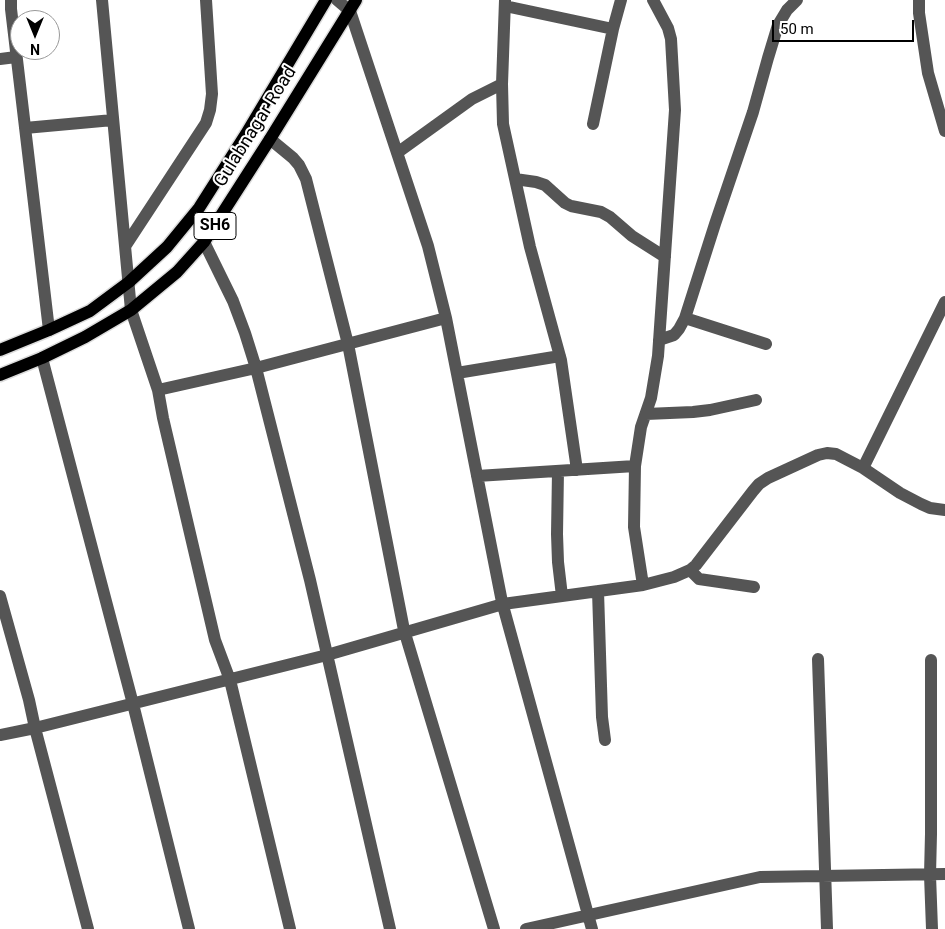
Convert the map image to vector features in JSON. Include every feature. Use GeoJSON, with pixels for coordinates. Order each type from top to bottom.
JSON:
{"type":"FeatureCollection","features":[{"type":"Feature","properties":{"kind":"main road","name":"Gulabnagar Road"},"geometry":{"type":"LineString","coordinates":[[0,350],[90,311],[129,282],[166,247],[199,208],[246,134],[326,0]]}},
{"type":"Feature","properties":{"kind":"main road","name":"Gulabnagar Road"},"geometry":{"type":"LineString","coordinates":[[0,375],[42,358],[85,337],[132,310],[177,272],[204,242],[353,6]]}},
{"type":"Feature","properties":{"kind":"street"},"geometry":{"type":"LineString","coordinates":[[102,0],[132,310],[158,390],[215,640],[230,680],[290,929]]}},
{"type":"Feature","properties":{"kind":"street"},"geometry":{"type":"LineString","coordinates":[[126,245],[206,123],[212,94],[206,0]]}},
{"type":"Feature","properties":{"kind":"street"},"geometry":{"type":"LineString","coordinates":[[336,0],[353,6],[396,152],[428,246],[446,318],[503,604],[592,929]]}},
{"type":"Feature","properties":{"kind":"street"},"geometry":{"type":"LineString","coordinates":[[593,124],[621,0]]}},
{"type":"Feature","properties":{"kind":"street"},"geometry":{"type":"LineString","coordinates":[[643,584],[634,527],[635,466],[642,427],[651,398],[658,356],[675,110],[671,40],[668,28],[653,0]]}},
{"type":"Feature","properties":{"kind":"street"},"geometry":{"type":"LineString","coordinates":[[659,340],[674,335],[685,318],[753,112],[778,25],[797,0]]}},
{"type":"Feature","properties":{"kind":"street"},"geometry":{"type":"LineString","coordinates":[[919,0],[928,72],[945,131]]}},
{"type":"Feature","properties":{"kind":"street"},"geometry":{"type":"LineString","coordinates":[[576,470],[560,356],[530,247],[503,124],[502,84],[505,3],[613,29]]}},
{"type":"Feature","properties":{"kind":"street"},"geometry":{"type":"LineString","coordinates":[[16,60],[49,330]]}},
{"type":"Feature","properties":{"kind":"street"},"geometry":{"type":"LineString","coordinates":[[396,152],[472,99],[502,84]]}},
{"type":"Feature","properties":{"kind":"street"},"geometry":{"type":"LineString","coordinates":[[25,128],[113,120]]}},
{"type":"Feature","properties":{"kind":"street"},"geometry":{"type":"LineString","coordinates":[[270,139],[293,158],[306,179],[348,344],[405,633],[494,929]]}},
{"type":"Feature","properties":{"kind":"street"},"geometry":{"type":"LineString","coordinates":[[515,179],[546,185],[565,203],[571,206],[601,212],[610,217],[632,236],[665,257]]}},
{"type":"Feature","properties":{"kind":"street"},"geometry":{"type":"LineString","coordinates":[[204,242],[233,301],[256,368],[310,580],[390,929]]}},
{"type":"Feature","properties":{"kind":"street"},"geometry":{"type":"LineString","coordinates":[[863,468],[945,302]]}},
{"type":"Feature","properties":{"kind":"street"},"geometry":{"type":"LineString","coordinates":[[158,390],[256,368],[446,318]]}},
{"type":"Feature","properties":{"kind":"street"},"geometry":{"type":"LineString","coordinates":[[685,318],[766,344]]}},
{"type":"Feature","properties":{"kind":"street"},"geometry":{"type":"LineString","coordinates":[[457,373],[560,356]]}},
{"type":"Feature","properties":{"kind":"street"},"geometry":{"type":"LineString","coordinates":[[42,358],[133,704],[189,929]]}},
{"type":"Feature","properties":{"kind":"street"},"geometry":{"type":"LineString","coordinates":[[646,414],[710,410],[756,400]]}},
{"type":"Feature","properties":{"kind":"street"},"geometry":{"type":"LineString","coordinates":[[0,735],[35,728],[327,655],[503,604],[643,584],[684,574],[696,565],[759,484],[818,455],[836,454],[863,468],[900,493],[921,504],[930,508],[945,510]]}},
{"type":"Feature","properties":{"kind":"street"},"geometry":{"type":"LineString","coordinates":[[477,476],[635,466]]}},
{"type":"Feature","properties":{"kind":"street"},"geometry":{"type":"LineString","coordinates":[[558,470],[557,534],[562,596]]}},
{"type":"Feature","properties":{"kind":"street"},"geometry":{"type":"LineString","coordinates":[[690,570],[699,578],[754,587]]}},
{"type":"Feature","properties":{"kind":"street"},"geometry":{"type":"LineString","coordinates":[[598,591],[602,717],[605,740]]}},
{"type":"Feature","properties":{"kind":"street"},"geometry":{"type":"LineString","coordinates":[[0,596],[88,929]]}},
{"type":"Feature","properties":{"kind":"street"},"geometry":{"type":"LineString","coordinates":[[818,658],[827,929]]}},
{"type":"Feature","properties":{"kind":"street"},"geometry":{"type":"LineString","coordinates":[[931,660],[930,875],[932,929]]}},
{"type":"Feature","properties":{"kind":"street"},"geometry":{"type":"LineString","coordinates":[[526,929],[760,877],[945,874]]}}]}
